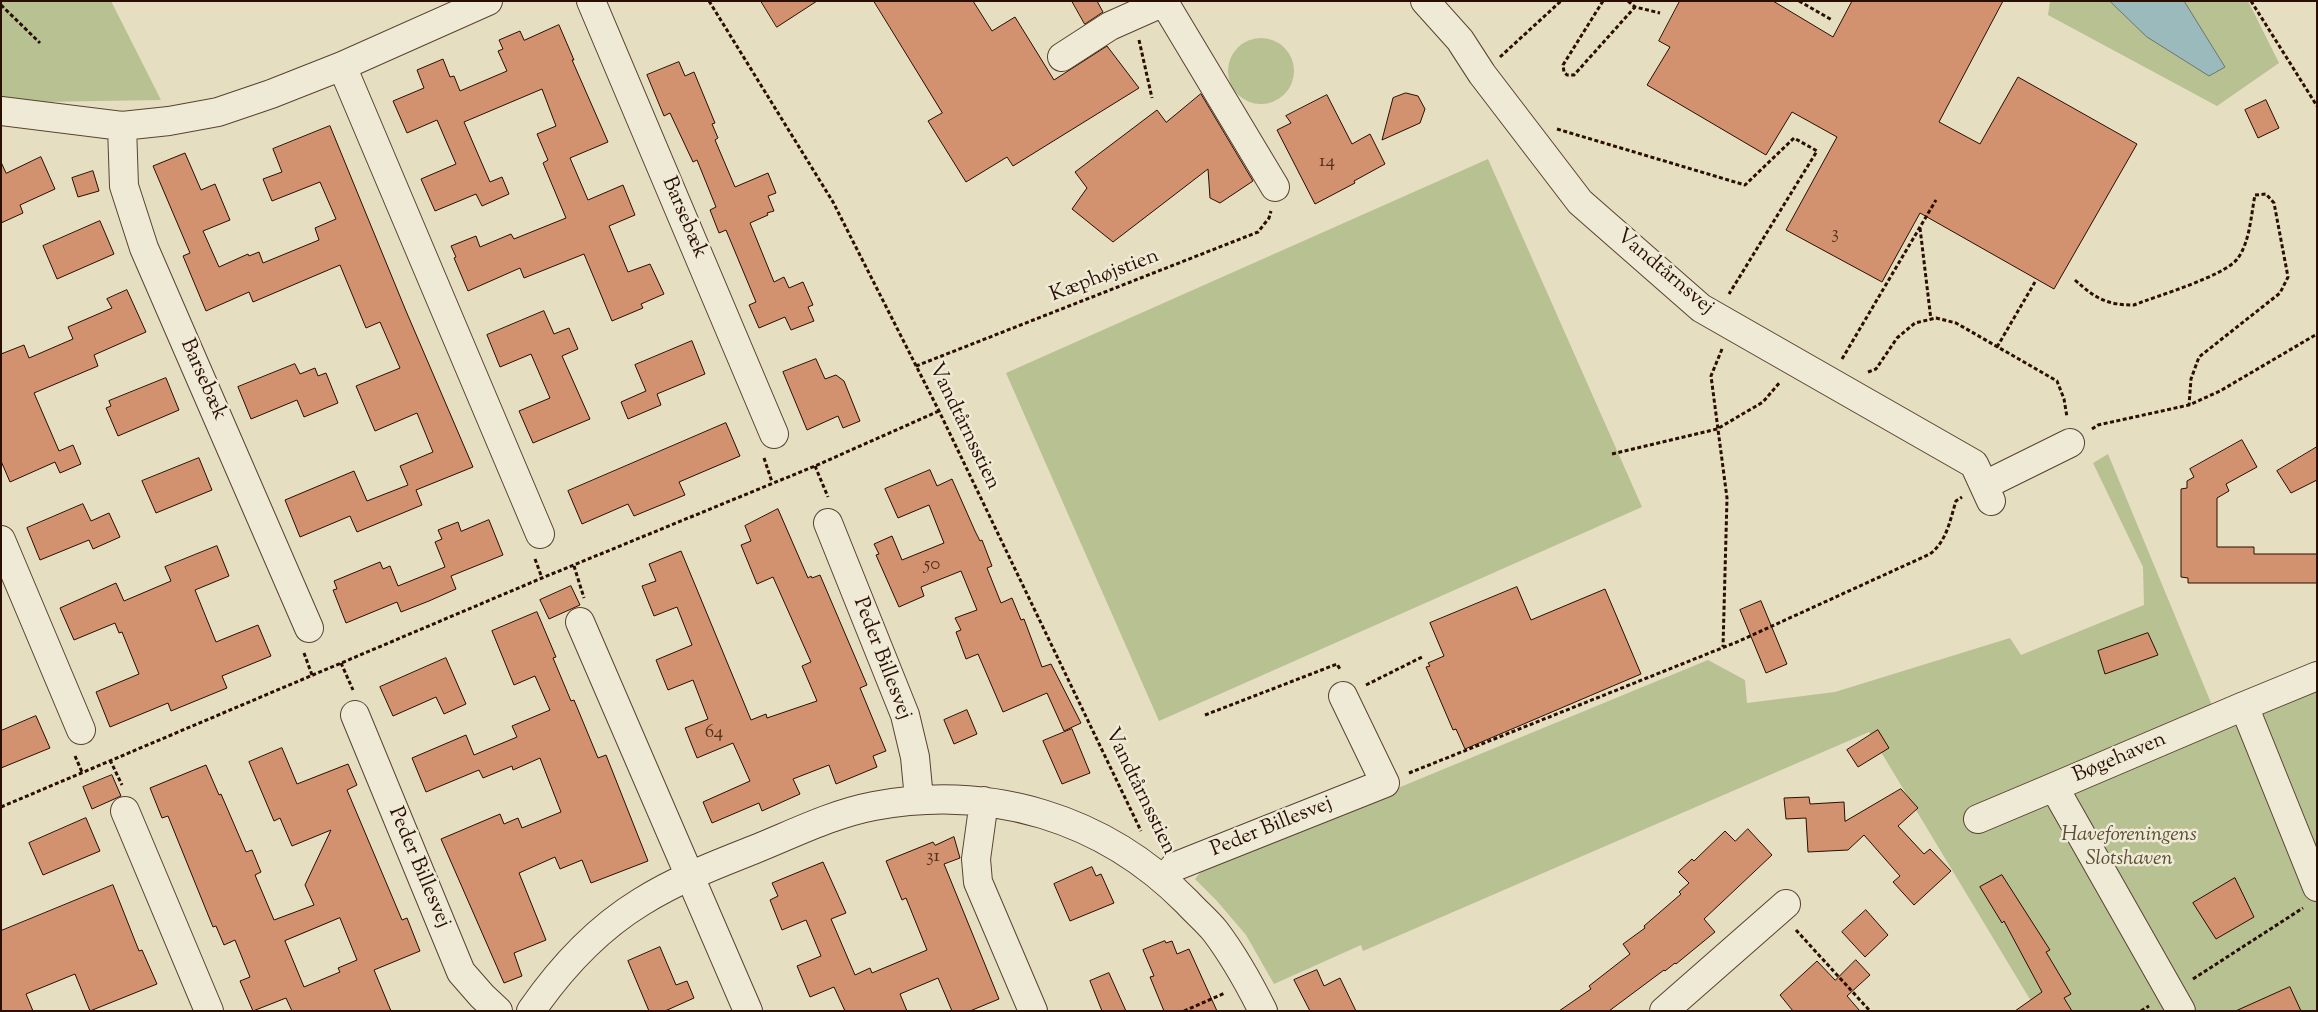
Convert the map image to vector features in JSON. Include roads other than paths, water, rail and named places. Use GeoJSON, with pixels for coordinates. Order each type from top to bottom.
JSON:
{"type":"FeatureCollection","features":[{"type":"Feature","properties":{"kind":"street"},"geometry":{"type":"LineString","coordinates":[[1,111],[59,116],[122,126],[169,121],[218,112],[271,94],[342,66],[488,1]]}},
{"type":"Feature","properties":{"kind":"street","name":"Barsebæk"},"geometry":{"type":"LineString","coordinates":[[591,1],[774,434]]}},
{"type":"Feature","properties":{"kind":"street","name":"Vandtårnsvej"},"geometry":{"type":"LineString","coordinates":[[1425,1],[1460,40],[1482,74],[1580,202],[1702,308],[1734,313],[1797,362],[1983,483],[2070,443]]}},
{"type":"Feature","properties":{"kind":"street"},"geometry":{"type":"LineString","coordinates":[[1062,57],[1110,26],[1165,2],[1275,187]]}},
{"type":"Feature","properties":{"kind":"street"},"geometry":{"type":"LineString","coordinates":[[342,66],[540,534]]}},
{"type":"Feature","properties":{"kind":"street","name":"Barsebæk"},"geometry":{"type":"LineString","coordinates":[[122,126],[122,174],[124,186],[144,248],[309,628]]}},
{"type":"Feature","properties":{"kind":"street","name":"Peder Billesvej"},"geometry":{"type":"LineString","coordinates":[[828,523],[905,715],[915,757],[919,799]]}},
{"type":"Feature","properties":{"kind":"street"},"geometry":{"type":"LineString","coordinates":[[1,540],[81,730]]}},
{"type":"Feature","properties":{"kind":"street"},"geometry":{"type":"LineString","coordinates":[[580,622],[748,1011]]}},
{"type":"Feature","properties":{"kind":"street","name":"Bøgehaven"},"geometry":{"type":"LineString","coordinates":[[2176,1002],[2054,787],[2317,676]]}},
{"type":"Feature","properties":{"kind":"street","name":"Peder Billesvej"},"geometry":{"type":"LineString","coordinates":[[1164,879],[1174,867],[1385,783],[1348,694]]}},
{"type":"Feature","properties":{"kind":"street"},"geometry":{"type":"LineString","coordinates":[[2244,706],[2313,896]]}},
{"type":"Feature","properties":{"kind":"street","name":"Peder Billesvej"},"geometry":{"type":"LineString","coordinates":[[355,715],[461,972],[498,1011]]}},
{"type":"Feature","properties":{"kind":"street"},"geometry":{"type":"LineString","coordinates":[[1978,819],[2054,787]]}},
{"type":"Feature","properties":{"kind":"street"},"geometry":{"type":"LineString","coordinates":[[531,1011],[550,984],[596,936],[640,903],[690,876],[840,814],[873,806],[919,799],[984,801],[1030,810],[1074,825],[1132,854],[1164,879],[1214,930],[1249,982],[1263,1011]]}},
{"type":"Feature","properties":{"kind":"street"},"geometry":{"type":"LineString","coordinates":[[984,801],[976,859],[978,882],[1033,1011]]}},
{"type":"Feature","properties":{"kind":"street"},"geometry":{"type":"LineString","coordinates":[[125,812],[209,1011]]}},
{"type":"Feature","properties":{"kind":"street"},"geometry":{"type":"LineString","coordinates":[[1664,1011],[1782,907]]}},
{"type":"Feature","properties":{"kind":"water"},"geometry":{"type":"Polygon","coordinates":[[[2110,1],[2184,1],[2225,67],[2209,76],[2147,37],[2110,1]]]}},
{"type":"Feature","properties":{"kind":"park label","name":"Haveforeningens Slotshaven"},"geometry":{"type":"Point","coordinates":[2129,848]}}]}
